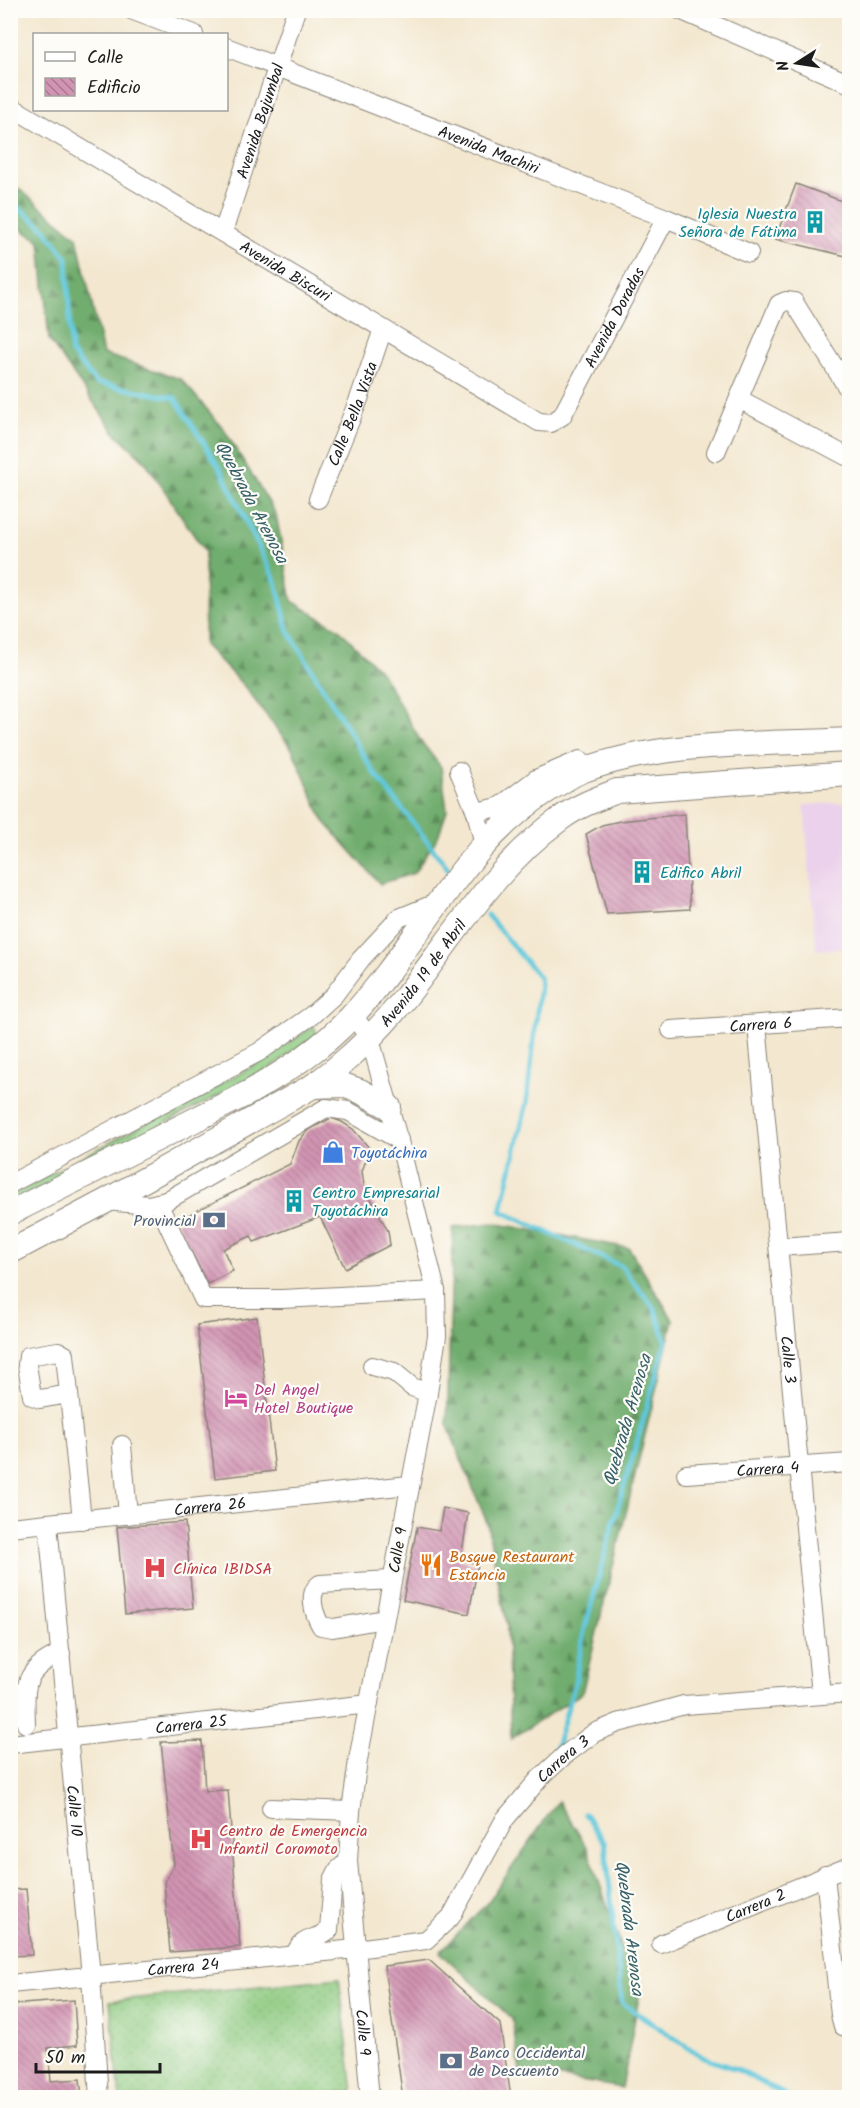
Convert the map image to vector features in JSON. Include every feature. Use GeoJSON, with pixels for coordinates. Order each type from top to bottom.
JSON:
{"type":"FeatureCollection","features":[{"type":"Feature","properties":{"kind":"main road","name":"Avenida 19 de Abril"},"geometry":{"type":"LineString","coordinates":[[10,1213],[250,1092],[296,1064],[327,1041],[353,1015],[385,976],[436,903],[484,845],[514,814],[578,772],[628,756],[694,748],[849,740]]}},
{"type":"Feature","properties":{"kind":"main road","name":"Avenida 19 de Abril"},"geometry":{"type":"LineString","coordinates":[[10,1252],[106,1202],[313,1086],[340,1066],[370,1039],[495,882],[526,848],[560,819],[589,802],[617,791],[849,774]]}},
{"type":"Feature","properties":{"kind":"main road"},"geometry":{"type":"LineString","coordinates":[[313,1086],[343,1086],[360,1091],[389,1107]]}},
{"type":"Feature","properties":{"kind":"street"},"geometry":{"type":"LineString","coordinates":[[131,10],[192,33]]}},
{"type":"Feature","properties":{"kind":"street","name":"Avenida Bajumbal"},"geometry":{"type":"LineString","coordinates":[[223,232],[296,10]]}},
{"type":"Feature","properties":{"kind":"street"},"geometry":{"type":"LineString","coordinates":[[680,10],[849,84]]}},
{"type":"Feature","properties":{"kind":"street","name":"Avenida Machiri"},"geometry":{"type":"LineString","coordinates":[[228,47],[666,218],[749,254]]}},
{"type":"Feature","properties":{"kind":"street","name":"Avenida Biscuri"},"geometry":{"type":"LineString","coordinates":[[10,106],[539,422],[551,423],[562,416]]}},
{"type":"Feature","properties":{"kind":"street","name":"Avenida Doradas"},"geometry":{"type":"LineString","coordinates":[[562,416],[666,218]]}},
{"type":"Feature","properties":{"kind":"street"},"geometry":{"type":"LineString","coordinates":[[716,452],[778,304],[786,301],[794,302],[849,392]]}},
{"type":"Feature","properties":{"kind":"street","name":"Calle Bella Vista"},"geometry":{"type":"LineString","coordinates":[[318,499],[359,399],[383,329]]}},
{"type":"Feature","properties":{"kind":"street"},"geometry":{"type":"LineString","coordinates":[[739,399],[849,456]]}},
{"type":"Feature","properties":{"kind":"street"},"geometry":{"type":"LineString","coordinates":[[476,812],[499,807],[536,779],[582,759],[597,766]]}},
{"type":"Feature","properties":{"kind":"street"},"geometry":{"type":"LineString","coordinates":[[459,771],[476,812],[484,845]]}},
{"type":"Feature","properties":{"kind":"street"},"geometry":{"type":"LineString","coordinates":[[10,1184],[259,1052],[312,1016],[334,995],[361,959],[399,918],[436,903]]}},
{"type":"Feature","properties":{"kind":"street","name":"Calle 9"},"geometry":{"type":"LineString","coordinates":[[353,1015],[370,1039],[399,1140],[436,1291],[437,1336],[358,1760],[351,1811],[348,1861],[370,2097]]}},
{"type":"Feature","properties":{"kind":"street","name":"Carrera 6"},"geometry":{"type":"LineString","coordinates":[[671,1030],[849,1017]]}},
{"type":"Feature","properties":{"kind":"street","name":"Calle 3"},"geometry":{"type":"LineString","coordinates":[[757,1025],[821,1695]]}},
{"type":"Feature","properties":{"kind":"street"},"geometry":{"type":"LineString","coordinates":[[106,1202],[149,1205],[166,1201],[326,1108],[348,1111],[399,1140]]}},
{"type":"Feature","properties":{"kind":"street"},"geometry":{"type":"LineString","coordinates":[[158,1203],[203,1299],[282,1299],[436,1291]]}},
{"type":"Feature","properties":{"kind":"street"},"geometry":{"type":"LineString","coordinates":[[779,1247],[849,1242]]}},
{"type":"Feature","properties":{"kind":"street"},"geometry":{"type":"LineString","coordinates":[[372,1366],[394,1372],[412,1387],[428,1393]]}},
{"type":"Feature","properties":{"kind":"street"},"geometry":{"type":"LineString","coordinates":[[69,1394],[82,1520]]}},
{"type":"Feature","properties":{"kind":"street"},"geometry":{"type":"LineString","coordinates":[[122,1445],[128,1515]]}},
{"type":"Feature","properties":{"kind":"street","name":"Carrera 4"},"geometry":{"type":"LineString","coordinates":[[686,1474],[849,1463]]}},
{"type":"Feature","properties":{"kind":"street","name":"Carrera 26"},"geometry":{"type":"LineString","coordinates":[[10,1527],[409,1485]]}},
{"type":"Feature","properties":{"kind":"street","name":"Calle 10"},"geometry":{"type":"LineString","coordinates":[[48,1524],[91,1976],[99,2097]]}},
{"type":"Feature","properties":{"kind":"street"},"geometry":{"type":"LineString","coordinates":[[384,1619],[333,1628],[321,1626],[316,1617],[313,1594],[315,1588],[320,1584],[392,1580]]}},
{"type":"Feature","properties":{"kind":"street"},"geometry":{"type":"LineString","coordinates":[[26,1724],[25,1695],[30,1674],[44,1660],[61,1653]]}},
{"type":"Feature","properties":{"kind":"street","name":"Carrera 3"},"geometry":{"type":"LineString","coordinates":[[356,1949],[426,1940],[440,1929],[451,1917],[505,1819],[539,1779],[594,1733],[618,1723],[684,1705],[849,1693]]}},
{"type":"Feature","properties":{"kind":"street","name":"Carrera 25"},"geometry":{"type":"LineString","coordinates":[[10,1744],[369,1704]]}},
{"type":"Feature","properties":{"kind":"street"},"geometry":{"type":"LineString","coordinates":[[271,1808],[351,1811]]}},
{"type":"Feature","properties":{"kind":"street"},"geometry":{"type":"LineString","coordinates":[[294,1955],[297,1947],[304,1941],[329,1930],[333,1880],[338,1870],[348,1861]]}},
{"type":"Feature","properties":{"kind":"street","name":"Carrera 2"},"geometry":{"type":"LineString","coordinates":[[661,1944],[849,1866]]}},
{"type":"Feature","properties":{"kind":"street"},"geometry":{"type":"LineString","coordinates":[[825,1875],[840,2014],[843,2026],[849,2029]]}},
{"type":"Feature","properties":{"kind":"street","name":"Carrera 24"},"geometry":{"type":"LineString","coordinates":[[10,1984],[356,1949]]}},
{"type":"Feature","properties":{"kind":"shaded area"},"geometry":{"type":"Polygon","coordinates":[[[849,802],[849,948],[816,950],[804,805],[849,802]]]}},
{"type":"Feature","properties":{"kind":"green space"},"geometry":{"type":"Polygon","coordinates":[[[11,182],[77,237],[103,354],[181,379],[223,428],[276,514],[292,601],[339,629],[382,673],[420,740],[441,767],[447,810],[438,837],[414,873],[380,884],[323,820],[292,749],[244,686],[204,645],[205,552],[145,461],[116,434],[49,340],[40,241],[11,223],[11,182]]]}},
{"type":"Feature","properties":{"kind":"green space"},"geometry":{"type":"Polygon","coordinates":[[[314,1026],[317,1034],[268,1070],[11,1203],[11,1195],[259,1063],[314,1026]]]}},
{"type":"Feature","properties":{"kind":"green space"},"geometry":{"type":"Polygon","coordinates":[[[493,1223],[629,1248],[673,1320],[582,1693],[511,1739],[507,1625],[487,1523],[447,1424],[453,1228],[493,1223]]]}},
{"type":"Feature","properties":{"kind":"green space"},"geometry":{"type":"Polygon","coordinates":[[[558,1801],[587,1847],[639,1997],[622,2088],[520,2071],[512,2019],[440,1952],[488,1902],[558,1801]]]}},
{"type":"Feature","properties":{"kind":"green space"},"geometry":{"type":"Polygon","coordinates":[[[339,1978],[353,2091],[284,2098],[120,2097],[110,2001],[339,1978]]]}},
{"type":"Feature","properties":{"kind":"building","name":"Iglesia Nuestra Señora de Fátima"},"geometry":{"type":"Polygon","coordinates":[[[796,184],[850,204],[850,257],[775,239],[796,184]]]}},
{"type":"Feature","properties":{"kind":"building","name":"Edifico Abril"},"geometry":{"type":"Polygon","coordinates":[[[685,814],[690,909],[607,914],[586,834],[602,825],[620,821],[685,814]]]}},
{"type":"Feature","properties":{"kind":"building","name":"Centro Empresarial Toyotáchira"},"geometry":{"type":"Polygon","coordinates":[[[331,1118],[353,1129],[370,1149],[362,1171],[364,1185],[388,1231],[390,1245],[345,1268],[320,1217],[254,1242],[251,1236],[223,1249],[233,1271],[207,1284],[176,1221],[290,1164],[299,1141],[307,1131],[331,1118]]]}},
{"type":"Feature","properties":{"kind":"building","name":"Del Angel Hotel Boutique"},"geometry":{"type":"Polygon","coordinates":[[[257,1317],[275,1471],[215,1478],[197,1325],[257,1317]]]}},
{"type":"Feature","properties":{"kind":"building"},"geometry":{"type":"Polygon","coordinates":[[[443,1508],[468,1513],[461,1560],[478,1564],[469,1614],[403,1600],[417,1527],[439,1531],[443,1508]]]}},
{"type":"Feature","properties":{"kind":"building","name":"Clínica IBIDSA"},"geometry":{"type":"Polygon","coordinates":[[[185,1522],[193,1608],[125,1614],[117,1527],[185,1522]]]}},
{"type":"Feature","properties":{"kind":"building","name":"Centro de Emergencia Infantil Coromoto"},"geometry":{"type":"Polygon","coordinates":[[[202,1741],[205,1791],[228,1790],[240,1947],[170,1952],[164,1883],[174,1865],[161,1742],[202,1741]]]}},
{"type":"Feature","properties":{"kind":"building"},"geometry":{"type":"Polygon","coordinates":[[[26,1889],[32,1955],[10,1956],[10,1890],[26,1889]]]}},
{"type":"Feature","properties":{"kind":"building","name":"Banco Occidental de Descuento"},"geometry":{"type":"Polygon","coordinates":[[[429,1960],[500,2024],[511,2098],[403,2098],[384,1966],[429,1960]]]}},
{"type":"Feature","properties":{"kind":"building"},"geometry":{"type":"Polygon","coordinates":[[[74,2000],[77,2045],[48,2048],[51,2081],[80,2079],[82,2098],[10,2098],[10,2005],[74,2000]]]}},
{"type":"Feature","properties":{"kind":"waterway","name":"Quebrada Arenosa"},"geometry":{"type":"LineString","coordinates":[[10,201],[43,227],[67,258],[71,352],[96,383],[175,398],[221,470],[276,582],[288,630],[373,771],[450,871]]}},
{"type":"Feature","properties":{"kind":"waterway","name":"Quebrada Arenosa"},"geometry":{"type":"LineString","coordinates":[[487,915],[539,977],[540,985],[527,1102],[501,1211],[621,1266],[655,1309],[666,1341],[611,1531],[583,1636],[575,1683],[555,1751]]}},
{"type":"Feature","properties":{"kind":"waterway","name":"Quebrada Arenosa"},"geometry":{"type":"LineString","coordinates":[[585,1814],[605,1843],[622,2003],[704,2058],[736,2069],[791,2098]]}},
{"type":"Feature","properties":{"kind":"place","name":"Iglesia Nuestra Señora de Fátima"},"geometry":{"type":"Point","coordinates":[815,222]}},
{"type":"Feature","properties":{"kind":"place","name":"Edifico Abril"},"geometry":{"type":"Point","coordinates":[642,872]}},
{"type":"Feature","properties":{"kind":"place","name":"Toyotáchira"},"geometry":{"type":"Point","coordinates":[333,1152]}},
{"type":"Feature","properties":{"kind":"place","name":"Centro Empresarial Toyotáchira"},"geometry":{"type":"Point","coordinates":[294,1201]}},
{"type":"Feature","properties":{"kind":"place","name":"Provincial"},"geometry":{"type":"Point","coordinates":[214,1220]}},
{"type":"Feature","properties":{"kind":"place","name":"Del Angel Hotel Boutique"},"geometry":{"type":"Point","coordinates":[236,1398]}},
{"type":"Feature","properties":{"kind":"place","name":"Bosque Restaurant Estancia"},"geometry":{"type":"Point","coordinates":[431,1565]}},
{"type":"Feature","properties":{"kind":"place","name":"Clínica IBIDSA"},"geometry":{"type":"Point","coordinates":[155,1568]}},
{"type":"Feature","properties":{"kind":"place","name":"Centro de Emergencia Infantil Coromoto"},"geometry":{"type":"Point","coordinates":[201,1839]}},
{"type":"Feature","properties":{"kind":"place","name":"Banco Occidental de Descuento"},"geometry":{"type":"Point","coordinates":[451,2061]}}]}
